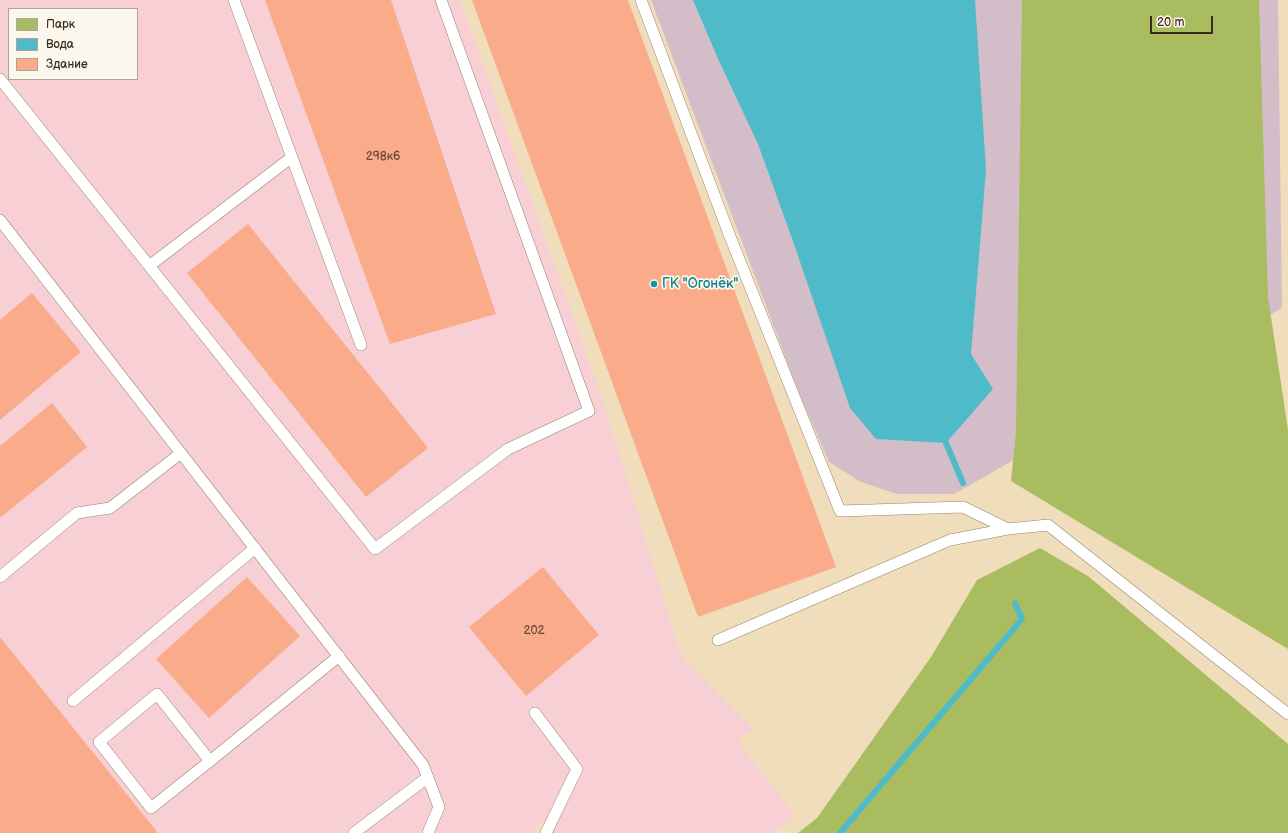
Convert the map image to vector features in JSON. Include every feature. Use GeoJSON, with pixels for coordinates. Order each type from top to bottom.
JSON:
{"type":"FeatureCollection","features":[{"type":"Feature","properties":{"kind":"lane"},"geometry":{"type":"LineString","coordinates":[[234,0],[361,345]]}},
{"type":"Feature","properties":{"kind":"lane"},"geometry":{"type":"LineString","coordinates":[[0,79],[375,550],[508,449],[589,411],[441,0]]}},
{"type":"Feature","properties":{"kind":"lane"},"geometry":{"type":"LineString","coordinates":[[641,0],[729,234],[840,511],[964,507],[1008,529]]}},
{"type":"Feature","properties":{"kind":"lane"},"geometry":{"type":"LineString","coordinates":[[149,266],[292,157]]}},
{"type":"Feature","properties":{"kind":"lane"},"geometry":{"type":"LineString","coordinates":[[0,220],[423,765],[439,808],[428,833]]}},
{"type":"Feature","properties":{"kind":"lane"},"geometry":{"type":"LineString","coordinates":[[0,577],[78,513],[110,508],[181,453]]}},
{"type":"Feature","properties":{"kind":"lane"},"geometry":{"type":"LineString","coordinates":[[718,640],[950,540],[1008,529],[1048,525],[1288,714]]}},
{"type":"Feature","properties":{"kind":"lane"},"geometry":{"type":"LineString","coordinates":[[73,701],[255,548]]}},
{"type":"Feature","properties":{"kind":"lane"},"geometry":{"type":"LineString","coordinates":[[210,761],[158,694],[99,742],[151,808],[210,761],[339,656]]}},
{"type":"Feature","properties":{"kind":"lane"},"geometry":{"type":"LineString","coordinates":[[536,713],[577,768],[546,833]]}},
{"type":"Feature","properties":{"kind":"lane"},"geometry":{"type":"LineString","coordinates":[[354,833],[428,777]]}},
{"type":"Feature","properties":{"kind":"shaded area"},"geometry":{"type":"Polygon","coordinates":[[[0,0],[460,0],[603,401],[681,656],[753,729],[737,741],[795,815],[773,833],[554,833],[540,821],[534,833],[0,833],[0,0]]]}},
{"type":"Feature","properties":{"kind":"shaded area"},"geometry":{"type":"Polygon","coordinates":[[[651,0],[1278,0],[1282,308],[954,494],[897,494],[861,482],[829,462],[797,388],[651,0]]]}},
{"type":"Feature","properties":{"kind":"green space"},"geometry":{"type":"Polygon","coordinates":[[[1022,0],[1259,0],[1268,297],[1288,430],[1288,649],[1011,481],[1016,433],[1022,0]]]}},
{"type":"Feature","properties":{"kind":"green space"},"geometry":{"type":"Polygon","coordinates":[[[1040,548],[1088,576],[1288,744],[1288,833],[798,833],[817,818],[931,657],[977,580],[1040,548]]]}},
{"type":"Feature","properties":{"kind":"water"},"geometry":{"type":"Polygon","coordinates":[[[693,0],[975,0],[986,170],[971,354],[993,389],[946,443],[876,439],[850,408],[758,144],[719,61],[693,0]]]}},
{"type":"Feature","properties":{"kind":"building"},"geometry":{"type":"Polygon","coordinates":[[[265,0],[391,0],[496,314],[390,344],[265,0]]]}},
{"type":"Feature","properties":{"kind":"building","name":"ГК \"Огонёк\""},"geometry":{"type":"Polygon","coordinates":[[[472,0],[628,0],[836,567],[698,617],[472,0]]]}},
{"type":"Feature","properties":{"kind":"building"},"geometry":{"type":"Polygon","coordinates":[[[248,224],[428,448],[366,497],[187,273],[248,224]]]}},
{"type":"Feature","properties":{"kind":"building"},"geometry":{"type":"Polygon","coordinates":[[[32,293],[81,352],[0,420],[0,320],[32,293]]]}},
{"type":"Feature","properties":{"kind":"building"},"geometry":{"type":"Polygon","coordinates":[[[52,403],[87,447],[0,518],[0,446],[52,403]]]}},
{"type":"Feature","properties":{"kind":"building"},"geometry":{"type":"Polygon","coordinates":[[[543,567],[599,635],[526,696],[469,627],[543,567]]]}},
{"type":"Feature","properties":{"kind":"building"},"geometry":{"type":"Polygon","coordinates":[[[247,577],[300,636],[209,718],[156,659],[247,577]]]}},
{"type":"Feature","properties":{"kind":"building"},"geometry":{"type":"Polygon","coordinates":[[[0,637],[158,833],[0,833],[0,637]]]}},
{"type":"Feature","properties":{"kind":"waterway"},"geometry":{"type":"LineString","coordinates":[[946,443],[963,483]]}},
{"type":"Feature","properties":{"kind":"waterway"},"geometry":{"type":"LineString","coordinates":[[840,833],[1022,619],[1015,603]]}},
{"type":"Feature","properties":{"kind":"place","name":"ГК \"Огонёк\""},"geometry":{"type":"Point","coordinates":[654,284]}}]}
